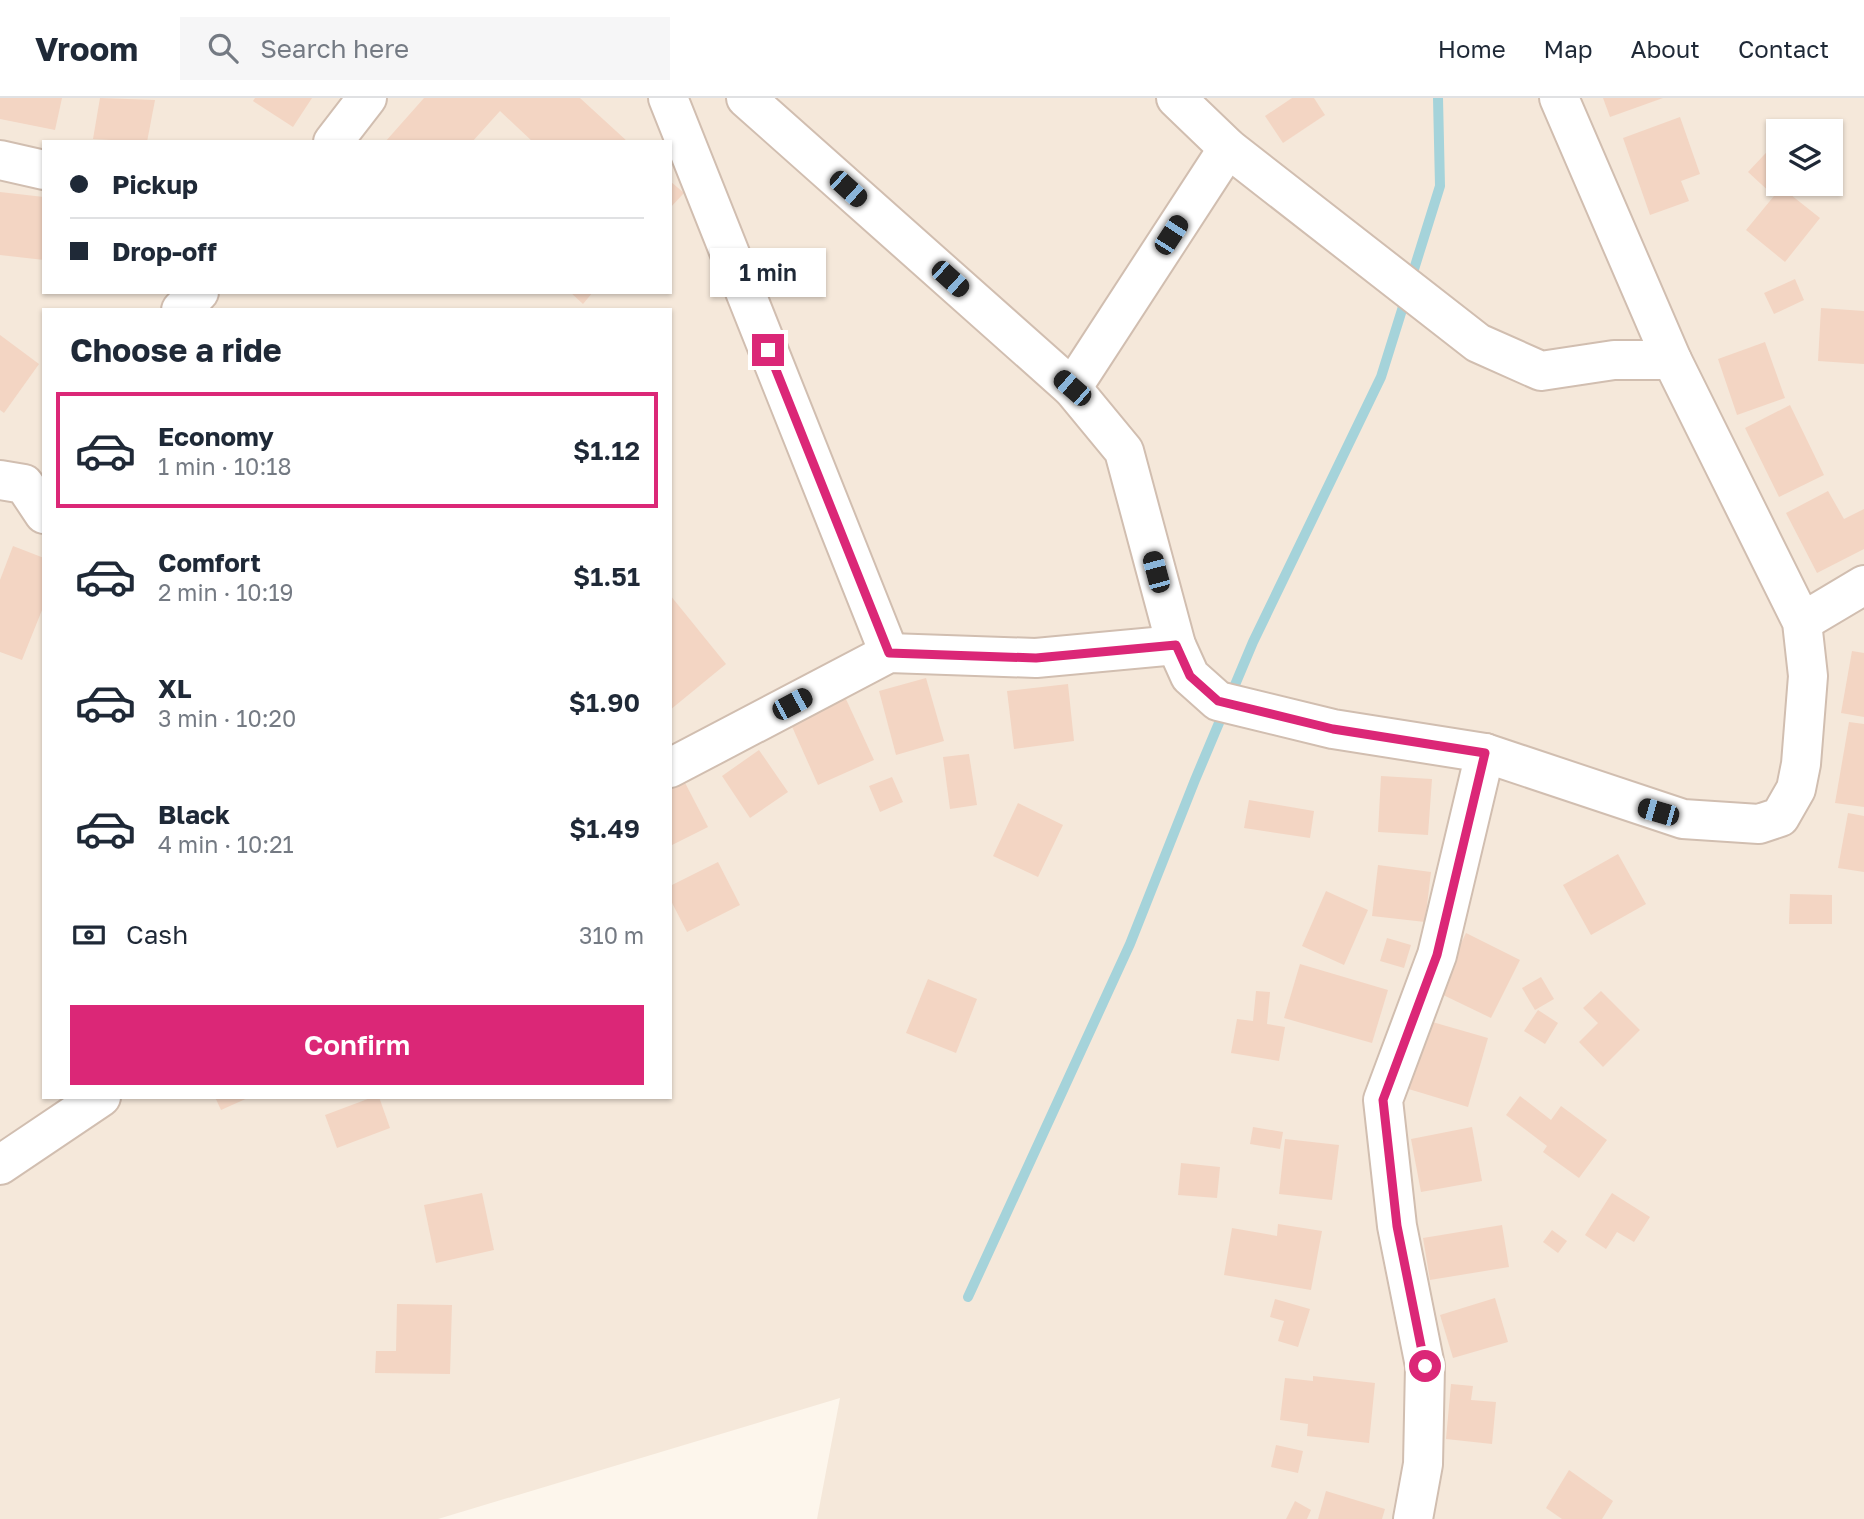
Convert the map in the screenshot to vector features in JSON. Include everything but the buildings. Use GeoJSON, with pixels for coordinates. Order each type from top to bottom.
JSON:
{"type":"FeatureCollection","features":[{"type":"Feature","properties":{"kind":"street"},"geometry":{"type":"LineString","coordinates":[[335,140],[367,98]]}},
{"type":"Feature","properties":{"kind":"street"},"geometry":{"type":"LineString","coordinates":[[668,98],[889,653]]}},
{"type":"Feature","properties":{"kind":"street"},"geometry":{"type":"LineString","coordinates":[[746,98],[1072,388],[1124,451],[1176,645],[1190,676],[1218,701],[1333,729],[1485,753],[1683,819],[1759,824],[1780,817],[1796,789],[1801,764],[1808,676],[1802,622],[1672,360],[1559,98]]}},
{"type":"Feature","properties":{"kind":"street"},"geometry":{"type":"LineString","coordinates":[[1176,98],[1228,148],[1478,343],[1541,370],[1614,360],[1672,360]]}},
{"type":"Feature","properties":{"kind":"street"},"geometry":{"type":"LineString","coordinates":[[1072,388],[1228,148]]}},
{"type":"Feature","properties":{"kind":"street"},"geometry":{"type":"LineString","coordinates":[[0,160],[42,170]]}},
{"type":"Feature","properties":{"kind":"street"},"geometry":{"type":"LineString","coordinates":[[183,308],[197,294]]}},
{"type":"Feature","properties":{"kind":"street"},"geometry":{"type":"LineString","coordinates":[[1802,622],[1864,585]]}},
{"type":"Feature","properties":{"kind":"street"},"geometry":{"type":"LineString","coordinates":[[672,767],[889,653],[1036,658],[1176,645]]}},
{"type":"Feature","properties":{"kind":"street"},"geometry":{"type":"LineString","coordinates":[[1413,1519],[1423,1464],[1425,1366],[1397,1226],[1383,1100],[1437,955],[1485,753]]}},
{"type":"Feature","properties":{"kind":"street"},"geometry":{"type":"LineString","coordinates":[[0,1166],[98,1099]]}},
{"type":"Feature","properties":{"kind":"shaded area"},"geometry":{"type":"Polygon","coordinates":[[[0,98],[1864,98],[1864,1519],[817,1519],[840,1398],[438,1519],[0,1519],[0,98]]]}},
{"type":"Feature","properties":{"kind":"waterway"},"geometry":{"type":"LineString","coordinates":[[1410,282],[1440,186],[1438,98]]}},
{"type":"Feature","properties":{"kind":"waterway"},"geometry":{"type":"LineString","coordinates":[[968,1297],[1130,944],[1253,642],[1381,377],[1406,297]]}},
{"type":"Feature","properties":{"kind":"route"},"geometry":{"type":"LineString","coordinates":[[768,350],[889,653],[1036,658],[1176,645],[1190,676],[1218,701],[1333,729],[1485,753],[1437,955],[1383,1100],[1397,1226],[1425,1366]]}}]}
